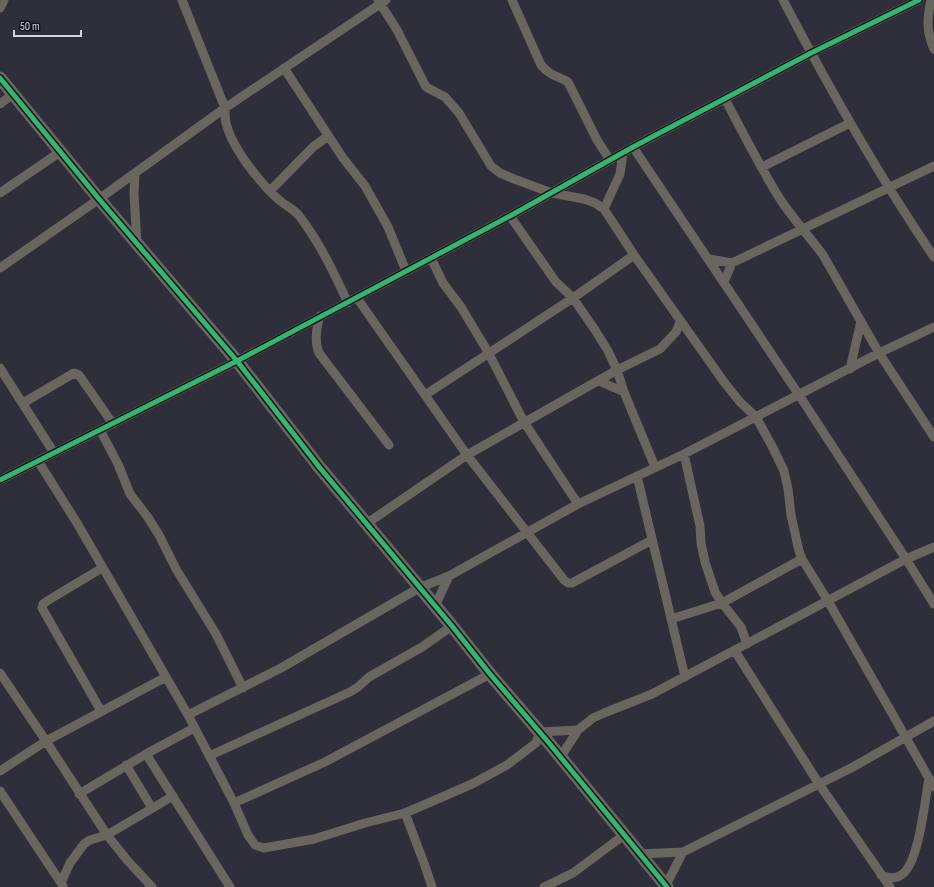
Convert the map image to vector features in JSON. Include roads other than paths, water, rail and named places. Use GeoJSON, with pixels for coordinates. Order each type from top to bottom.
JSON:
{"type":"FeatureCollection","features":[{"type":"Feature","properties":{"kind":"street"},"geometry":{"type":"LineString","coordinates":[[0,8],[4,0]]}},
{"type":"Feature","properties":{"kind":"street"},"geometry":{"type":"LineString","coordinates":[[182,0],[225,108],[226,123],[238,150],[245,162],[278,200],[299,215],[320,246],[348,302]]}},
{"type":"Feature","properties":{"kind":"street"},"geometry":{"type":"LineString","coordinates":[[512,0],[541,65],[553,76],[562,78],[568,82],[597,140],[610,160]]}},
{"type":"Feature","properties":{"kind":"street"},"geometry":{"type":"LineString","coordinates":[[783,0],[850,123],[909,220],[934,257]]}},
{"type":"Feature","properties":{"kind":"street"},"geometry":{"type":"LineString","coordinates":[[0,480],[113,424],[357,298],[510,216],[633,147],[811,53],[919,0]]}},
{"type":"Feature","properties":{"kind":"street"},"geometry":{"type":"LineString","coordinates":[[931,0],[928,19],[929,34],[934,49]]}},
{"type":"Feature","properties":{"kind":"street"},"geometry":{"type":"LineString","coordinates":[[0,268],[135,174],[225,108],[381,1],[426,86],[445,97],[459,113],[491,166],[500,173],[552,192],[584,198],[604,209],[680,322],[724,382],[740,402],[756,417],[784,472],[788,489],[791,515],[802,559],[828,601],[934,787]]}},
{"type":"Feature","properties":{"kind":"street"},"geometry":{"type":"LineString","coordinates":[[284,68],[343,158],[365,186],[388,227],[406,271]]}},
{"type":"Feature","properties":{"kind":"street"},"geometry":{"type":"LineString","coordinates":[[0,78],[98,200],[236,361],[320,468],[666,886],[684,852]]}},
{"type":"Feature","properties":{"kind":"street"},"geometry":{"type":"LineString","coordinates":[[0,104],[13,94]]}},
{"type":"Feature","properties":{"kind":"street"},"geometry":{"type":"LineString","coordinates":[[725,99],[781,200],[801,229],[823,256],[880,353],[934,437]]}},
{"type":"Feature","properties":{"kind":"street"},"geometry":{"type":"LineString","coordinates":[[762,168],[850,123]]}},
{"type":"Feature","properties":{"kind":"street"},"geometry":{"type":"LineString","coordinates":[[270,191],[313,147],[328,136]]}},
{"type":"Feature","properties":{"kind":"street"},"geometry":{"type":"LineString","coordinates":[[633,147],[799,395],[934,604]]}},
{"type":"Feature","properties":{"kind":"street"},"geometry":{"type":"LineString","coordinates":[[0,193],[60,152]]}},
{"type":"Feature","properties":{"kind":"street"},"geometry":{"type":"LineString","coordinates":[[604,209],[620,174],[623,153]]}},
{"type":"Feature","properties":{"kind":"street"},"geometry":{"type":"LineString","coordinates":[[709,259],[732,263],[934,166]]}},
{"type":"Feature","properties":{"kind":"street"},"geometry":{"type":"LineString","coordinates":[[135,174],[134,194],[137,245]]}},
{"type":"Feature","properties":{"kind":"street"},"geometry":{"type":"LineString","coordinates":[[510,216],[556,282],[572,298],[608,351],[617,370],[624,392],[655,467]]}},
{"type":"Feature","properties":{"kind":"street"},"geometry":{"type":"LineString","coordinates":[[425,394],[572,298],[634,255]]}},
{"type":"Feature","properties":{"kind":"street"},"geometry":{"type":"LineString","coordinates":[[431,258],[443,283],[461,307],[488,352],[524,422],[578,504]]}},
{"type":"Feature","properties":{"kind":"street"},"geometry":{"type":"LineString","coordinates":[[724,282],[732,263]]}},
{"type":"Feature","properties":{"kind":"street"},"geometry":{"type":"LineString","coordinates":[[357,298],[467,455],[568,584],[652,540]]}},
{"type":"Feature","properties":{"kind":"street"},"geometry":{"type":"LineString","coordinates":[[320,316],[316,336],[316,346],[319,353],[389,445]]}},
{"type":"Feature","properties":{"kind":"street"},"geometry":{"type":"LineString","coordinates":[[850,369],[861,321]]}},
{"type":"Feature","properties":{"kind":"street"},"geometry":{"type":"LineString","coordinates":[[366,524],[467,455],[617,370],[660,349],[676,332],[680,322]]}},
{"type":"Feature","properties":{"kind":"street"},"geometry":{"type":"LineString","coordinates":[[188,715],[281,668],[420,588],[449,576],[578,504],[684,454],[880,353],[934,328]]}},
{"type":"Feature","properties":{"kind":"street"},"geometry":{"type":"LineString","coordinates":[[0,368],[54,453]]}},
{"type":"Feature","properties":{"kind":"street"},"geometry":{"type":"LineString","coordinates":[[22,403],[74,373],[79,375],[113,424]]}},
{"type":"Feature","properties":{"kind":"street"},"geometry":{"type":"LineString","coordinates":[[599,381],[624,392]]}},
{"type":"Feature","properties":{"kind":"street"},"geometry":{"type":"LineString","coordinates":[[100,430],[118,464],[130,494],[159,535],[176,569],[216,634],[243,688]]}},
{"type":"Feature","properties":{"kind":"street"},"geometry":{"type":"LineString","coordinates":[[684,454],[700,526],[701,543],[705,562],[715,592],[741,627],[747,644]]}},
{"type":"Feature","properties":{"kind":"street"},"geometry":{"type":"LineString","coordinates":[[38,461],[77,523],[188,715],[234,803],[248,836],[255,844],[264,848],[314,840],[365,823],[405,813],[472,784],[507,765],[536,743],[540,732]]}},
{"type":"Feature","properties":{"kind":"street"},"geometry":{"type":"LineString","coordinates":[[637,476],[685,677]]}},
{"type":"Feature","properties":{"kind":"street"},"geometry":{"type":"LineString","coordinates":[[560,758],[578,730],[593,718],[652,694],[906,559],[934,547]]}},
{"type":"Feature","properties":{"kind":"street"},"geometry":{"type":"LineString","coordinates":[[671,619],[722,603],[802,559]]}},
{"type":"Feature","properties":{"kind":"street"},"geometry":{"type":"LineString","coordinates":[[101,711],[42,608],[42,604],[102,568]]}},
{"type":"Feature","properties":{"kind":"street"},"geometry":{"type":"LineString","coordinates":[[435,606],[449,576]]}},
{"type":"Feature","properties":{"kind":"street"},"geometry":{"type":"LineString","coordinates":[[209,756],[350,692],[370,677],[422,647],[452,626]]}},
{"type":"Feature","properties":{"kind":"street"},"geometry":{"type":"LineString","coordinates":[[735,651],[819,784],[890,887]]}},
{"type":"Feature","properties":{"kind":"street"},"geometry":{"type":"LineString","coordinates":[[0,673],[107,835],[127,860],[152,887]]}},
{"type":"Feature","properties":{"kind":"street"},"geometry":{"type":"LineString","coordinates":[[234,803],[325,762],[490,674]]}},
{"type":"Feature","properties":{"kind":"street"},"geometry":{"type":"LineString","coordinates":[[0,771],[46,741],[166,677]]}},
{"type":"Feature","properties":{"kind":"street"},"geometry":{"type":"LineString","coordinates":[[640,854],[684,852],[853,767],[934,721]]}},
{"type":"Feature","properties":{"kind":"street"},"geometry":{"type":"LineString","coordinates":[[79,794],[146,754],[194,728]]}},
{"type":"Feature","properties":{"kind":"street"},"geometry":{"type":"LineString","coordinates":[[540,732],[578,730]]}},
{"type":"Feature","properties":{"kind":"street"},"geometry":{"type":"LineString","coordinates":[[146,754],[230,887]]}},
{"type":"Feature","properties":{"kind":"street"},"geometry":{"type":"LineString","coordinates":[[126,766],[152,808]]}},
{"type":"Feature","properties":{"kind":"street"},"geometry":{"type":"LineString","coordinates":[[881,875],[888,878],[901,876],[910,865],[918,843],[929,778]]}},
{"type":"Feature","properties":{"kind":"street"},"geometry":{"type":"LineString","coordinates":[[0,791],[62,885]]}},
{"type":"Feature","properties":{"kind":"street"},"geometry":{"type":"LineString","coordinates":[[62,885],[70,863],[84,844],[90,840],[107,835],[173,796]]}},
{"type":"Feature","properties":{"kind":"street"},"geometry":{"type":"LineString","coordinates":[[405,813],[432,887]]}},
{"type":"Feature","properties":{"kind":"street"},"geometry":{"type":"LineString","coordinates":[[544,887],[573,874],[624,835]]}}]}
